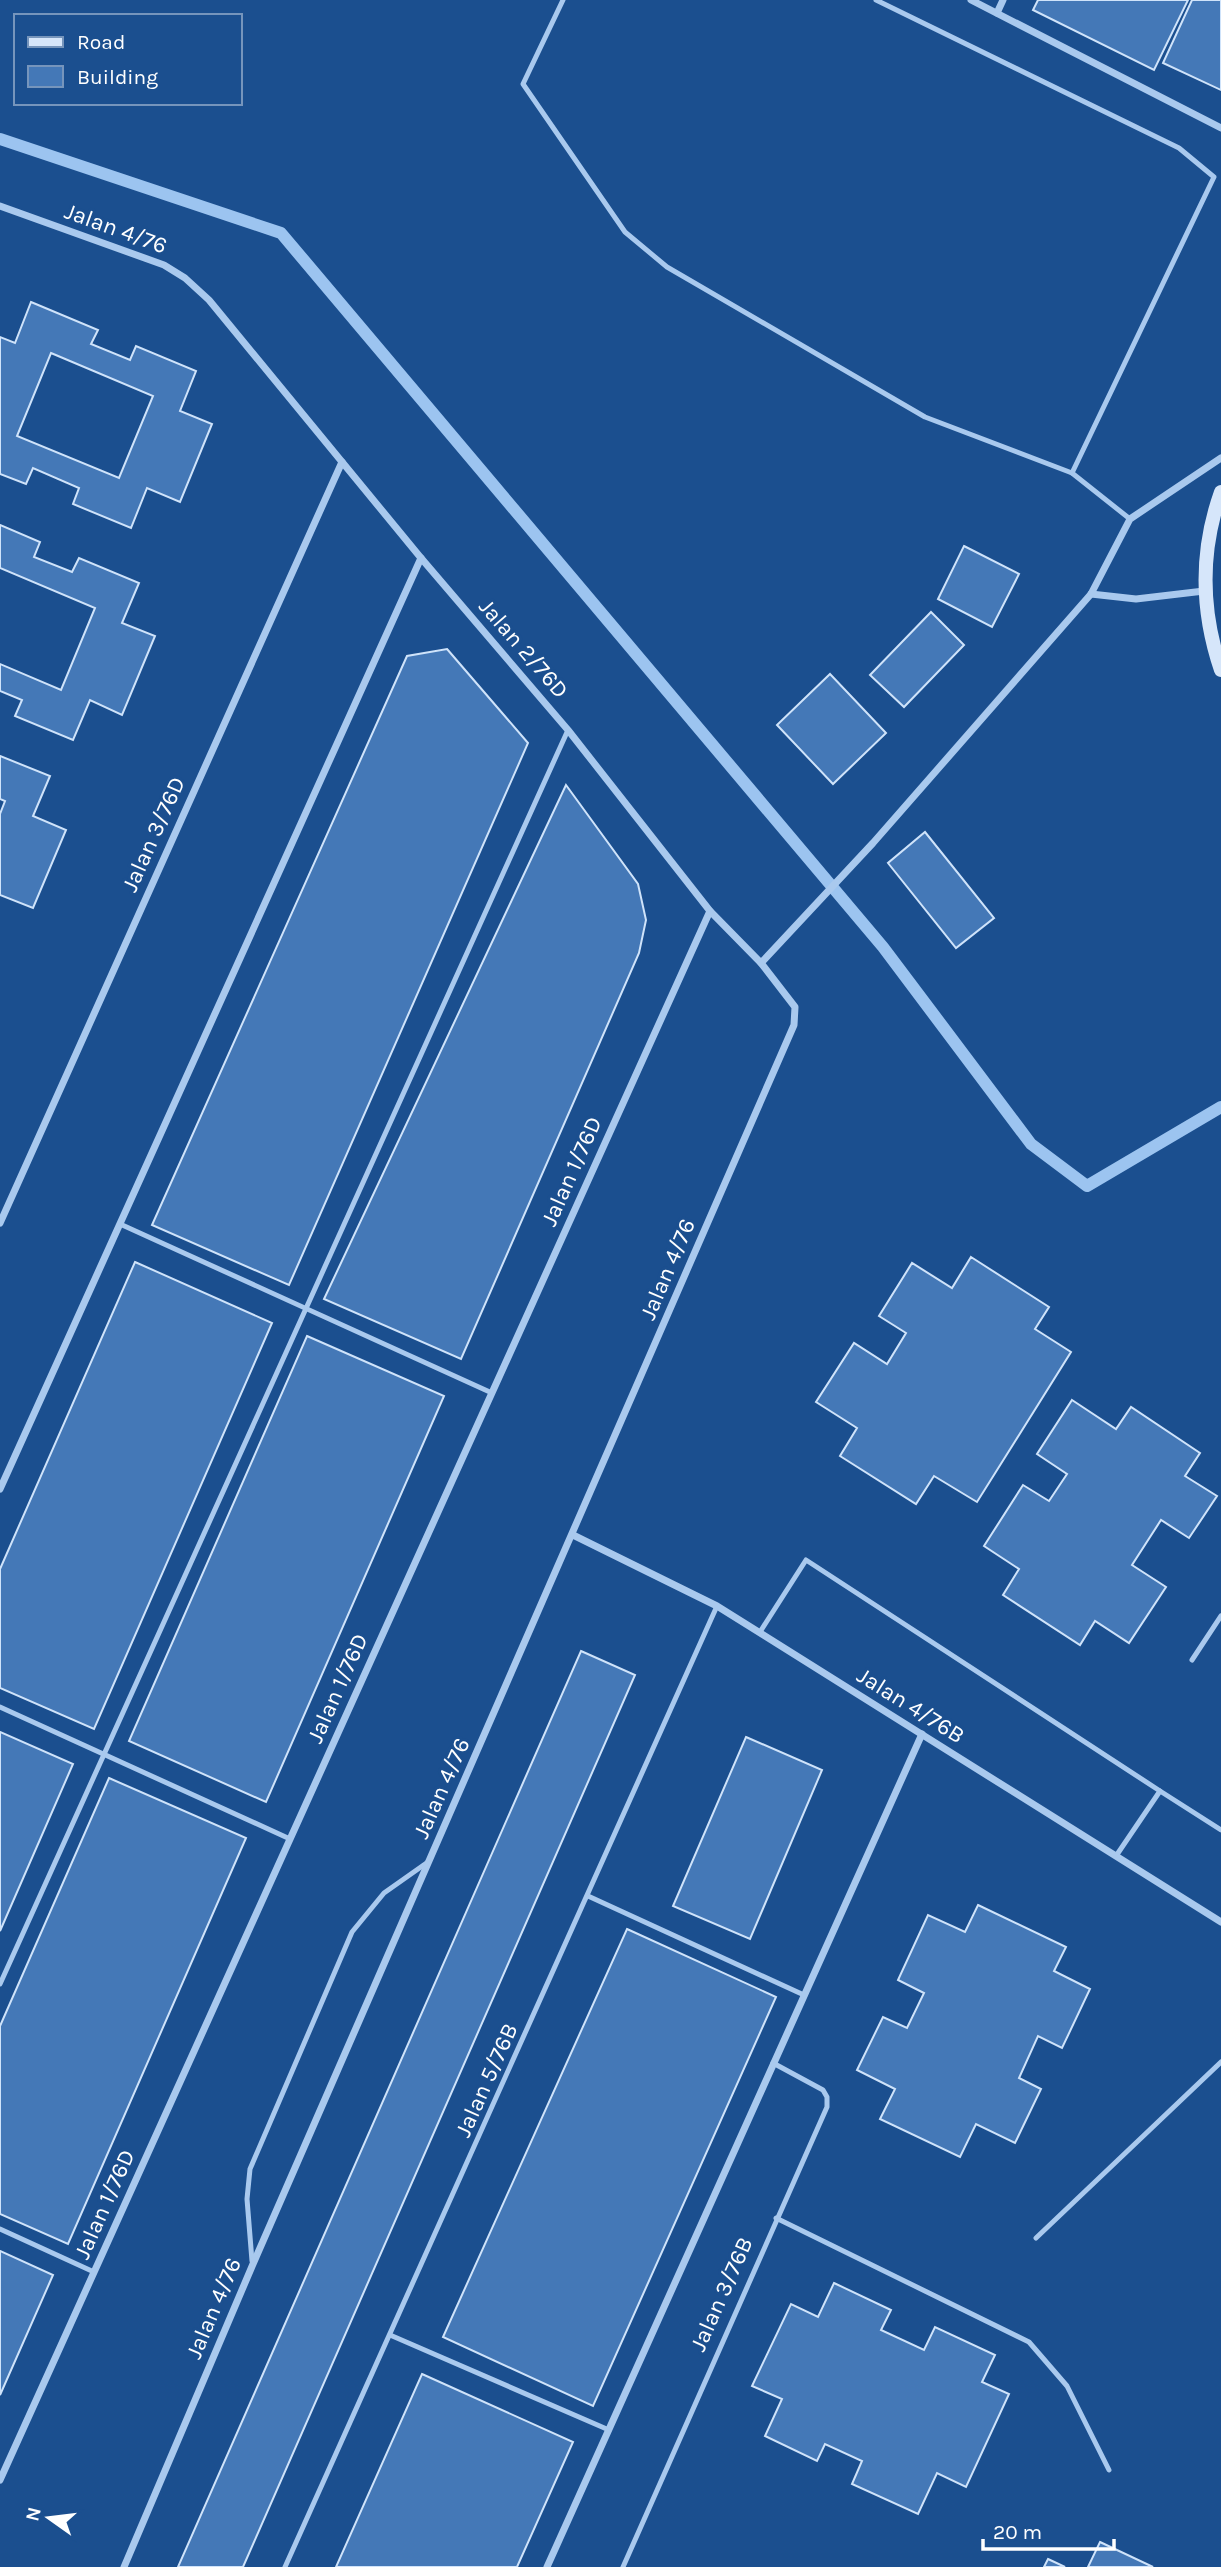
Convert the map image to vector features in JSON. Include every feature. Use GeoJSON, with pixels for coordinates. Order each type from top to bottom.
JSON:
{"type":"FeatureCollection","features":[{"type":"Feature","properties":{"kind":"street"},"geometry":{"type":"LineString","coordinates":[[971,0],[1221,128]]}},
{"type":"Feature","properties":{"kind":"street"},"geometry":{"type":"LineString","coordinates":[[997,13],[1003,0]]}},
{"type":"Feature","properties":{"kind":"street","name":"Jalan 4/76"},"geometry":{"type":"LineString","coordinates":[[0,206],[164,265],[185,278],[209,300]]}},
{"type":"Feature","properties":{"kind":"street","name":"Jalan 2/76D"},"geometry":{"type":"LineString","coordinates":[[209,300],[421,558],[568,730],[710,911],[761,963],[795,1007],[794,1026]]}},
{"type":"Feature","properties":{"kind":"street"},"geometry":{"type":"LineString","coordinates":[[761,963],[873,843],[1091,594],[1130,519],[1221,458]]}},
{"type":"Feature","properties":{"kind":"street","name":"Jalan 3/76D"},"geometry":{"type":"LineString","coordinates":[[0,1223],[342,462]]}},
{"type":"Feature","properties":{"kind":"street"},"geometry":{"type":"LineString","coordinates":[[1221,492],[1211,519],[1204,559],[1205,591],[1213,647],[1221,670]]}},
{"type":"Feature","properties":{"kind":"street"},"geometry":{"type":"LineString","coordinates":[[0,1489],[421,558]]}},
{"type":"Feature","properties":{"kind":"street"},"geometry":{"type":"LineString","coordinates":[[1091,594],[1136,599],[1205,591]]}},
{"type":"Feature","properties":{"kind":"street","name":"Jalan 1/76D"},"geometry":{"type":"LineString","coordinates":[[0,2480],[710,911]]}},
{"type":"Feature","properties":{"kind":"street","name":"Jalan 4/76"},"geometry":{"type":"LineString","coordinates":[[124,2567],[253,2264],[794,1026]]}},
{"type":"Feature","properties":{"kind":"street","name":"Jalan 4/76B"},"geometry":{"type":"LineString","coordinates":[[573,1535],[717,1606],[1221,1922]]}},
{"type":"Feature","properties":{"kind":"street","name":"Jalan 3/76B"},"geometry":{"type":"LineString","coordinates":[[547,2567],[922,1734]]}},
{"type":"Feature","properties":{"kind":"lane"},"geometry":{"type":"LineString","coordinates":[[564,0],[523,85],[625,232],[667,267],[925,417],[1072,473],[1130,519]]}},
{"type":"Feature","properties":{"kind":"lane"},"geometry":{"type":"LineString","coordinates":[[876,0],[1179,148],[1214,177],[1072,473]]}},
{"type":"Feature","properties":{"kind":"lane"},"geometry":{"type":"LineString","coordinates":[[0,1984],[568,730]]}},
{"type":"Feature","properties":{"kind":"lane"},"geometry":{"type":"LineString","coordinates":[[120,1224],[492,1393]]}},
{"type":"Feature","properties":{"kind":"lane"},"geometry":{"type":"LineString","coordinates":[[760,1632],[806,1560],[1221,1830]]}},
{"type":"Feature","properties":{"kind":"lane","name":"Jalan 5/76B"},"geometry":{"type":"LineString","coordinates":[[285,2567],[717,1606]]}},
{"type":"Feature","properties":{"kind":"lane"},"geometry":{"type":"LineString","coordinates":[[1192,1660],[1221,1616]]}},
{"type":"Feature","properties":{"kind":"lane"},"geometry":{"type":"LineString","coordinates":[[0,1707],[290,1839]]}},
{"type":"Feature","properties":{"kind":"lane"},"geometry":{"type":"LineString","coordinates":[[1116,1856],[1160,1791]]}},
{"type":"Feature","properties":{"kind":"lane"},"geometry":{"type":"LineString","coordinates":[[253,2264],[247,2199],[250,2169],[352,1932],[384,1893],[430,1860]]}},
{"type":"Feature","properties":{"kind":"lane"},"geometry":{"type":"LineString","coordinates":[[588,1896],[804,1995]]}},
{"type":"Feature","properties":{"kind":"lane"},"geometry":{"type":"LineString","coordinates":[[1036,2238],[1221,2062]]}},
{"type":"Feature","properties":{"kind":"lane","name":"Jalan 3/76B"},"geometry":{"type":"LineString","coordinates":[[623,2567],[827,2107],[828,2097],[822,2090],[773,2063]]}},
{"type":"Feature","properties":{"kind":"lane"},"geometry":{"type":"LineString","coordinates":[[776,2218],[1029,2342],[1067,2386],[1109,2470]]}},
{"type":"Feature","properties":{"kind":"lane"},"geometry":{"type":"LineString","coordinates":[[0,2229],[94,2272]]}},
{"type":"Feature","properties":{"kind":"lane"},"geometry":{"type":"LineString","coordinates":[[390,2335],[609,2430]]}},
{"type":"Feature","properties":{"kind":"building"},"geometry":{"type":"Polygon","coordinates":[[[1038,0],[1188,0],[1154,70],[1033,10],[1038,0]]]}},
{"type":"Feature","properties":{"kind":"building"},"geometry":{"type":"Polygon","coordinates":[[[1192,0],[1221,0],[1221,90],[1163,63],[1192,0]]]}},
{"type":"Feature","properties":{"kind":"building"},"geometry":{"type":"Polygon","coordinates":[[[31,302],[98,330],[91,344],[130,360],[136,346],[196,371],[180,411],[212,424],[180,502],[147,488],[131,528],[73,504],[79,488],[33,468],[26,484],[0,474],[0,337],[15,343],[31,302]],[[51,353],[17,436],[119,478],[153,396],[51,353]]]}},
{"type":"Feature","properties":{"kind":"building"},"geometry":{"type":"Polygon","coordinates":[[[0,525],[40,542],[34,557],[72,572],[79,558],[139,583],[122,623],[155,636],[122,715],[90,700],[73,740],[15,716],[22,700],[0,691],[0,664],[61,690],[95,608],[0,568],[0,525]]]}},
{"type":"Feature","properties":{"kind":"building"},"geometry":{"type":"Polygon","coordinates":[[[964,546],[1019,574],[992,627],[938,599],[964,546]]]}},
{"type":"Feature","properties":{"kind":"building"},"geometry":{"type":"Polygon","coordinates":[[[931,612],[964,645],[904,707],[870,675],[931,612]]]}},
{"type":"Feature","properties":{"kind":"building"},"geometry":{"type":"Polygon","coordinates":[[[447,649],[528,743],[289,1285],[152,1225],[407,656],[447,649]]]}},
{"type":"Feature","properties":{"kind":"building"},"geometry":{"type":"Polygon","coordinates":[[[830,674],[886,733],[833,784],[777,725],[830,674]]]}},
{"type":"Feature","properties":{"kind":"building"},"geometry":{"type":"Polygon","coordinates":[[[0,756],[50,776],[33,816],[66,830],[33,908],[0,895],[0,814],[5,801],[0,799],[0,756]]]}},
{"type":"Feature","properties":{"kind":"building"},"geometry":{"type":"Polygon","coordinates":[[[566,785],[638,884],[646,920],[639,953],[461,1359],[324,1299],[566,785]]]}},
{"type":"Feature","properties":{"kind":"building"},"geometry":{"type":"Polygon","coordinates":[[[925,832],[994,918],[956,948],[888,863],[925,832]]]}},
{"type":"Feature","properties":{"kind":"building"},"geometry":{"type":"Polygon","coordinates":[[[971,1257],[1049,1307],[1035,1329],[1071,1352],[977,1502],[934,1476],[916,1504],[840,1456],[857,1428],[816,1402],[854,1343],[887,1364],[906,1333],[879,1316],[912,1263],[952,1288],[971,1257]]]}},
{"type":"Feature","properties":{"kind":"building"},"geometry":{"type":"Polygon","coordinates":[[[135,1262],[272,1323],[94,1729],[0,1688],[0,1569],[135,1262]]]}},
{"type":"Feature","properties":{"kind":"building"},"geometry":{"type":"Polygon","coordinates":[[[307,1336],[444,1396],[266,1802],[129,1741],[307,1336]]]}},
{"type":"Feature","properties":{"kind":"building"},"geometry":{"type":"Polygon","coordinates":[[[1072,1400],[1116,1429],[1131,1407],[1200,1453],[1185,1476],[1217,1496],[1189,1538],[1161,1520],[1132,1565],[1166,1587],[1129,1643],[1095,1621],[1080,1645],[1003,1595],[1019,1569],[984,1546],[1023,1485],[1049,1501],[1067,1474],[1037,1454],[1072,1400]]]}},
{"type":"Feature","properties":{"kind":"building"},"geometry":{"type":"Polygon","coordinates":[[[581,1651],[635,1675],[243,2567],[178,2567],[581,1651]]]}},
{"type":"Feature","properties":{"kind":"building"},"geometry":{"type":"Polygon","coordinates":[[[0,1732],[73,1764],[0,1931],[0,1732]]]}},
{"type":"Feature","properties":{"kind":"building"},"geometry":{"type":"Polygon","coordinates":[[[746,1737],[822,1770],[750,1939],[673,1906],[746,1737]]]}},
{"type":"Feature","properties":{"kind":"building"},"geometry":{"type":"Polygon","coordinates":[[[109,1778],[246,1838],[68,2244],[0,2214],[0,2026],[109,1778]]]}},
{"type":"Feature","properties":{"kind":"building"},"geometry":{"type":"Polygon","coordinates":[[[978,1905],[1066,1947],[1054,1971],[1090,1989],[1062,2048],[1038,2036],[1019,2078],[1041,2089],[1015,2143],[976,2124],[960,2157],[880,2119],[895,2089],[857,2070],[883,2017],[907,2028],[924,1993],[898,1980],[928,1915],[965,1932],[978,1905]]]}},
{"type":"Feature","properties":{"kind":"building"},"geometry":{"type":"Polygon","coordinates":[[[627,1929],[776,1997],[593,2406],[443,2337],[627,1929]]]}},
{"type":"Feature","properties":{"kind":"building"},"geometry":{"type":"Polygon","coordinates":[[[0,2251],[53,2275],[0,2395],[0,2251]]]}},
{"type":"Feature","properties":{"kind":"building"},"geometry":{"type":"Polygon","coordinates":[[[834,2283],[891,2310],[881,2330],[924,2350],[935,2327],[995,2355],[982,2382],[1009,2394],[966,2487],[937,2473],[918,2514],[852,2484],[862,2461],[825,2444],[817,2461],[765,2436],[782,2399],[752,2386],[791,2304],[818,2317],[834,2283]]]}},
{"type":"Feature","properties":{"kind":"building"},"geometry":{"type":"Polygon","coordinates":[[[422,2374],[573,2442],[517,2567],[336,2567],[422,2374]]]}},
{"type":"Feature","properties":{"kind":"building"},"geometry":{"type":"Polygon","coordinates":[[[1100,2542],[1153,2567],[1088,2567],[1100,2542]]]}},
{"type":"Feature","properties":{"kind":"building"},"geometry":{"type":"Polygon","coordinates":[[[1048,2559],[1065,2567],[1044,2567],[1048,2559]]]}},
{"type":"Feature","properties":{"kind":"waterway"},"geometry":{"type":"LineString","coordinates":[[0,139],[281,233],[883,947],[1031,1144],[1087,1186],[1221,1107]]}}]}
